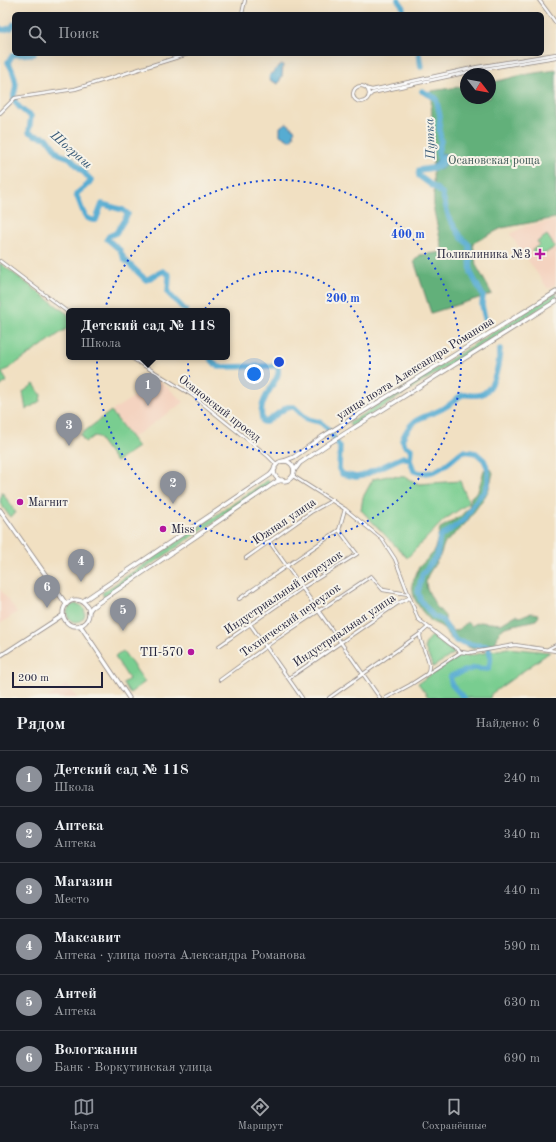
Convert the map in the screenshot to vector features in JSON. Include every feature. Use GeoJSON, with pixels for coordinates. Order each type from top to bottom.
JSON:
{"type":"FeatureCollection","features":[{"type":"Feature","properties":{"kind":"main road","name":"улица поэта Александра Романова"},"geometry":{"type":"LineString","coordinates":[[284,461],[294,457],[322,437],[556,292]]}},
{"type":"Feature","properties":{"kind":"main road","name":"улица поэта Александра Романова"},"geometry":{"type":"LineString","coordinates":[[294,471],[300,463],[328,444],[556,301]]}},
{"type":"Feature","properties":{"kind":"main road"},"geometry":{"type":"LineString","coordinates":[[284,461],[291,463],[294,471],[293,476],[288,480],[276,482],[92,607],[86,620],[80,625],[69,624],[63,615],[63,610],[66,604],[74,600],[83,601],[270,475],[276,467],[284,461]]}},
{"type":"Feature","properties":{"kind":"main road"},"geometry":{"type":"LineString","coordinates":[[276,467],[276,476],[282,480]]}},
{"type":"Feature","properties":{"kind":"main road"},"geometry":{"type":"LineString","coordinates":[[0,510],[66,604]]}},
{"type":"Feature","properties":{"kind":"main road"},"geometry":{"type":"LineString","coordinates":[[83,601],[89,611]]}},
{"type":"Feature","properties":{"kind":"main road"},"geometry":{"type":"LineString","coordinates":[[80,625],[129,698]]}},
{"type":"Feature","properties":{"kind":"street"},"geometry":{"type":"LineString","coordinates":[[242,12],[245,0]]}},
{"type":"Feature","properties":{"kind":"street"},"geometry":{"type":"LineString","coordinates":[[539,0],[556,23]]}},
{"type":"Feature","properties":{"kind":"street"},"geometry":{"type":"LineString","coordinates":[[544,56],[556,54]]}},
{"type":"Feature","properties":{"kind":"street"},"geometry":{"type":"LineString","coordinates":[[0,113],[14,98],[75,89],[182,56]]}},
{"type":"Feature","properties":{"kind":"street"},"geometry":{"type":"LineString","coordinates":[[544,56],[477,67],[372,90],[363,86],[358,87],[354,91],[353,96],[361,103],[367,100],[372,93],[478,70],[556,57]]}},
{"type":"Feature","properties":{"kind":"street"},"geometry":{"type":"LineString","coordinates":[[368,89],[369,96]]}},
{"type":"Feature","properties":{"kind":"street"},"geometry":{"type":"LineString","coordinates":[[0,261],[66,311]]}},
{"type":"Feature","properties":{"kind":"street","name":"Осановский проезд"},"geometry":{"type":"LineString","coordinates":[[135,360],[192,395],[268,456],[276,467]]}},
{"type":"Feature","properties":{"kind":"street"},"geometry":{"type":"LineString","coordinates":[[293,476],[333,500],[382,539],[392,552],[418,619],[427,628],[461,652],[468,653],[485,651],[514,645],[556,651]]}},
{"type":"Feature","properties":{"kind":"street","name":"Южная улица"},"geometry":{"type":"LineString","coordinates":[[246,558],[311,512],[333,500]]}},
{"type":"Feature","properties":{"kind":"street"},"geometry":{"type":"LineString","coordinates":[[239,599],[340,530],[345,509]]}},
{"type":"Feature","properties":{"kind":"street","name":"Индустриальный переулок"},"geometry":{"type":"LineString","coordinates":[[218,646],[302,588],[357,554],[340,530]]}},
{"type":"Feature","properties":{"kind":"street"},"geometry":{"type":"LineString","coordinates":[[269,541],[362,675],[380,698]]}},
{"type":"Feature","properties":{"kind":"street","name":"Технический переулок"},"geometry":{"type":"LineString","coordinates":[[220,680],[318,610],[371,576],[382,590],[408,594]]}},
{"type":"Feature","properties":{"kind":"street","name":"Индустриальная улица"},"geometry":{"type":"LineString","coordinates":[[288,678],[398,603],[409,598]]}},
{"type":"Feature","properties":{"kind":"street"},"geometry":{"type":"LineString","coordinates":[[0,656],[63,615]]}},
{"type":"Feature","properties":{"kind":"street"},"geometry":{"type":"LineString","coordinates":[[250,624],[302,698]]}},
{"type":"Feature","properties":{"kind":"street"},"geometry":{"type":"LineString","coordinates":[[330,698],[427,628]]}},
{"type":"Feature","properties":{"kind":"street"},"geometry":{"type":"LineString","coordinates":[[420,634],[423,648],[430,662],[427,674]]}},
{"type":"Feature","properties":{"kind":"street"},"geometry":{"type":"LineString","coordinates":[[547,650],[556,645]]}},
{"type":"Feature","properties":{"kind":"street"},"geometry":{"type":"LineString","coordinates":[[386,698],[461,652]]}},
{"type":"Feature","properties":{"kind":"shaded area","name":"Поликлиника №3"},"geometry":{"type":"Polygon","coordinates":[[[556,220],[556,284],[548,289],[510,234],[526,226],[556,220]]]}},
{"type":"Feature","properties":{"kind":"shaded area"},"geometry":{"type":"Polygon","coordinates":[[[159,380],[184,402],[132,438],[112,411],[159,380]]]}},
{"type":"Feature","properties":{"kind":"shaded area"},"geometry":{"type":"Polygon","coordinates":[[[0,589],[17,612],[0,624],[0,589]]]}},
{"type":"Feature","properties":{"kind":"shaded area"},"geometry":{"type":"Polygon","coordinates":[[[67,684],[77,698],[47,698],[67,684]]]}},
{"type":"Feature","properties":{"kind":"green space","name":"Осановская роща"},"geometry":{"type":"Polygon","coordinates":[[[556,70],[556,218],[502,228],[473,243],[476,265],[492,294],[431,313],[414,261],[420,255],[443,252],[434,211],[431,91],[460,87],[460,104],[496,104],[496,82],[522,75],[556,70]]]}},
{"type":"Feature","properties":{"kind":"green space"},"geometry":{"type":"Polygon","coordinates":[[[547,235],[555,247],[538,258],[532,250],[539,245],[537,242],[547,235]]]}},
{"type":"Feature","properties":{"kind":"green space"},"geometry":{"type":"Polygon","coordinates":[[[0,263],[66,313],[66,329],[2,373],[7,381],[0,387],[0,263]]]}},
{"type":"Feature","properties":{"kind":"green space"},"geometry":{"type":"Polygon","coordinates":[[[556,293],[556,298],[351,427],[349,423],[556,293]]]}},
{"type":"Feature","properties":{"kind":"green space"},"geometry":{"type":"Polygon","coordinates":[[[34,384],[41,395],[40,401],[26,410],[23,392],[34,384]]]}},
{"type":"Feature","properties":{"kind":"green space"},"geometry":{"type":"Polygon","coordinates":[[[111,411],[138,447],[116,462],[98,437],[94,436],[85,442],[80,435],[111,411]]]}},
{"type":"Feature","properties":{"kind":"green space"},"geometry":{"type":"Polygon","coordinates":[[[487,468],[491,469],[493,473],[488,492],[466,523],[444,544],[440,556],[428,575],[426,582],[427,589],[436,606],[445,616],[445,622],[453,631],[458,630],[467,622],[471,626],[479,622],[501,624],[516,615],[520,617],[532,613],[538,614],[539,616],[536,620],[505,627],[499,632],[496,642],[493,645],[473,649],[451,639],[441,626],[432,622],[422,611],[414,598],[412,584],[419,567],[434,552],[440,528],[461,516],[469,507],[471,497],[478,491],[484,470],[487,468]]]}},
{"type":"Feature","properties":{"kind":"green space"},"geometry":{"type":"Polygon","coordinates":[[[388,476],[405,477],[419,484],[460,481],[469,503],[444,520],[407,558],[361,510],[363,497],[373,479],[388,476]]]}},
{"type":"Feature","properties":{"kind":"green space"},"geometry":{"type":"Polygon","coordinates":[[[268,480],[271,483],[104,597],[102,593],[268,480]]]}},
{"type":"Feature","properties":{"kind":"green space"},"geometry":{"type":"Polygon","coordinates":[[[2,492],[16,513],[10,517],[0,503],[2,492]]]}},
{"type":"Feature","properties":{"kind":"green space"},"geometry":{"type":"Polygon","coordinates":[[[76,604],[80,605],[84,609],[84,617],[80,621],[76,622],[72,621],[68,617],[67,613],[68,609],[72,605],[76,604]]]}},
{"type":"Feature","properties":{"kind":"green space"},"geometry":{"type":"Polygon","coordinates":[[[431,636],[455,653],[433,667],[425,648],[425,645],[431,636]]]}},
{"type":"Feature","properties":{"kind":"green space"},"geometry":{"type":"Polygon","coordinates":[[[507,648],[550,652],[491,694],[490,698],[429,698],[418,683],[461,655],[468,656],[507,648]]]}},
{"type":"Feature","properties":{"kind":"green space"},"geometry":{"type":"Polygon","coordinates":[[[123,651],[145,682],[130,693],[123,683],[129,679],[115,657],[123,651]]]}},
{"type":"Feature","properties":{"kind":"water"},"geometry":{"type":"Polygon","coordinates":[[[281,64],[283,65],[282,76],[278,84],[270,80],[269,76],[281,64]]]}},
{"type":"Feature","properties":{"kind":"water"},"geometry":{"type":"Polygon","coordinates":[[[287,123],[295,130],[293,133],[294,136],[290,141],[280,135],[280,127],[287,123]]]}},
{"type":"Feature","properties":{"kind":"water"},"geometry":{"type":"Polygon","coordinates":[[[442,153],[446,154],[447,161],[440,170],[433,165],[442,153]]]}},
{"type":"Feature","properties":{"kind":"waterway","name":"Путка"},"geometry":{"type":"LineString","coordinates":[[398,0],[402,5],[404,12]]}},
{"type":"Feature","properties":{"kind":"waterway","name":"Шограш"},"geometry":{"type":"LineString","coordinates":[[0,28],[3,30],[12,27]]}},
{"type":"Feature","properties":{"kind":"waterway","name":"Шограш"},"geometry":{"type":"LineString","coordinates":[[12,56],[8,62],[16,82],[14,98],[22,110],[31,116],[29,132],[34,135],[47,138],[59,154],[70,158],[91,180],[76,195],[85,215],[91,220],[96,220],[102,204],[123,210],[128,214],[116,233],[109,236],[107,239],[120,250],[124,259],[146,280],[163,271],[169,275],[168,293],[183,308]]}},
{"type":"Feature","properties":{"kind":"waterway","name":"Путка"},"geometry":{"type":"LineString","coordinates":[[419,56],[421,67]]}},
{"type":"Feature","properties":{"kind":"waterway","name":"Путка"},"geometry":{"type":"LineString","coordinates":[[422,91],[436,98],[440,116],[439,128],[441,141],[438,152],[441,165],[439,167],[419,170],[419,176],[442,193],[449,218],[461,237],[469,245],[471,273],[483,296],[482,305],[486,323]]}},
{"type":"Feature","properties":{"kind":"waterway","name":"Путка"},"geometry":{"type":"LineString","coordinates":[[410,460],[411,449],[405,446],[402,440],[411,425],[421,418],[449,405],[462,395],[478,395],[484,393],[492,383],[495,376],[499,362],[500,349]]}},
{"type":"Feature","properties":{"kind":"waterway","name":"Шограш"},"geometry":{"type":"LineString","coordinates":[[212,360],[218,367],[277,366],[277,377],[263,405],[261,413],[263,422],[266,422],[287,407],[294,407],[307,419],[320,422],[327,428],[340,447],[339,469],[342,474],[356,477],[362,476],[403,457],[410,460],[414,471],[428,473],[441,468],[463,451],[476,453],[484,460],[488,469],[488,483],[484,492],[478,498],[464,520],[440,537],[437,555],[422,575],[418,592],[421,601],[433,616],[442,620],[456,641],[488,646],[490,654],[488,669],[474,668],[450,677],[452,685],[464,698]]}},
{"type":"Feature","properties":{"kind":"place","name":"Поликлиника №3"},"geometry":{"type":"Point","coordinates":[540,254]}},
{"type":"Feature","properties":{"kind":"place","name":"Детский сад № 118"},"geometry":{"type":"Point","coordinates":[148,406]}},
{"type":"Feature","properties":{"kind":"place","name":"Магазин"},"geometry":{"type":"Point","coordinates":[69,446]}},
{"type":"Feature","properties":{"kind":"place","name":"Магнит"},"geometry":{"type":"Point","coordinates":[20,502]}},
{"type":"Feature","properties":{"kind":"place","name":"Аптека"},"geometry":{"type":"Point","coordinates":[173,504]}},
{"type":"Feature","properties":{"kind":"place","name":"Miss"},"geometry":{"type":"Point","coordinates":[163,529]}},
{"type":"Feature","properties":{"kind":"place","name":"Максавит"},"geometry":{"type":"Point","coordinates":[81,582]}},
{"type":"Feature","properties":{"kind":"place","name":"Вологжанин"},"geometry":{"type":"Point","coordinates":[47,608]}},
{"type":"Feature","properties":{"kind":"place","name":"Антей"},"geometry":{"type":"Point","coordinates":[123,631]}},
{"type":"Feature","properties":{"kind":"place","name":"ТП-570"},"geometry":{"type":"Point","coordinates":[191,652]}}]}
